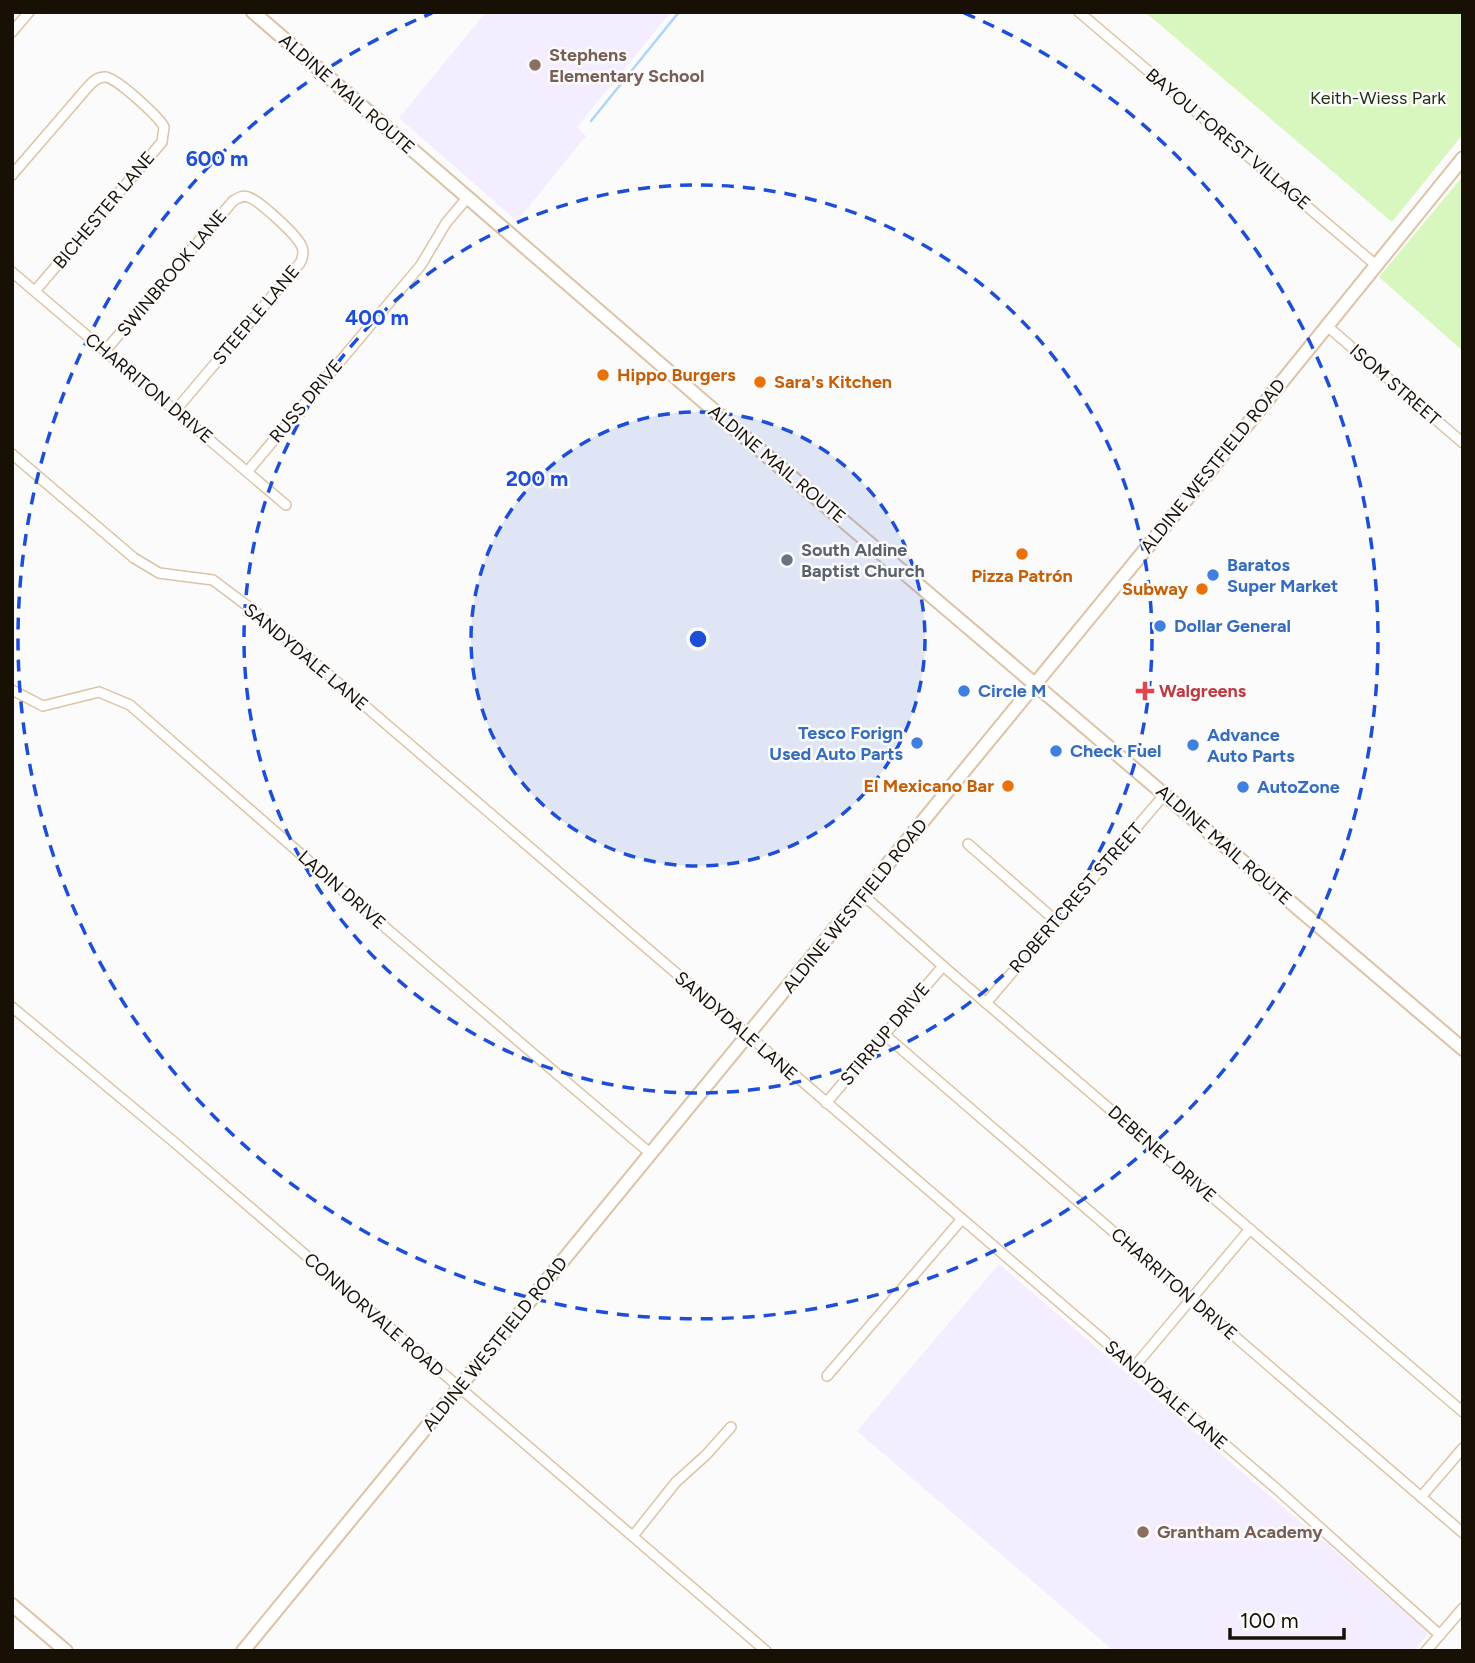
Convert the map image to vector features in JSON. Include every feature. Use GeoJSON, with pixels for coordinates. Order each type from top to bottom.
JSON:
{"type":"FeatureCollection","features":[{"type":"Feature","properties":{"kind":"main road","name":"ALDINE MAIL ROUTE"},"geometry":{"type":"LineString","coordinates":[[253,12],[740,433],[1463,1049]]}},
{"type":"Feature","properties":{"kind":"main road","name":"ALDINE WESTFIELD ROAD"},"geometry":{"type":"LineString","coordinates":[[243,1651],[1463,158]]}},
{"type":"Feature","properties":{"kind":"main road"},"geometry":{"type":"LineString","coordinates":[[12,1605],[66,1651]]}},
{"type":"Feature","properties":{"kind":"street"},"geometry":{"type":"LineString","coordinates":[[12,32],[29,12]]}},
{"type":"Feature","properties":{"kind":"street","name":"BAYOU FOREST VILLAGE"},"geometry":{"type":"LineString","coordinates":[[1079,12],[1377,266]]}},
{"type":"Feature","properties":{"kind":"street","name":"BICHESTER LANE"},"geometry":{"type":"LineString","coordinates":[[12,175],[94,80],[106,77],[161,121],[164,135],[162,142],[34,291]]}},
{"type":"Feature","properties":{"kind":"street","name":"SWINBROOK LANE"},"geometry":{"type":"LineString","coordinates":[[105,351],[233,201],[244,196],[251,197],[275,218]]}},
{"type":"Feature","properties":{"kind":"street","name":"RUSS DRIVE"},"geometry":{"type":"LineString","coordinates":[[247,472],[421,265],[446,223],[468,197]]}},
{"type":"Feature","properties":{"kind":"street","name":"STEEPLE LANE"},"geometry":{"type":"LineString","coordinates":[[175,411],[300,263],[303,254],[301,245],[275,218]]}},
{"type":"Feature","properties":{"kind":"street","name":"CHARRITON DRIVE"},"geometry":{"type":"LineString","coordinates":[[12,272],[286,505]]}},
{"type":"Feature","properties":{"kind":"street","name":"ISOM STREET"},"geometry":{"type":"LineString","coordinates":[[1327,326],[1463,443]]}},
{"type":"Feature","properties":{"kind":"street","name":"SANDYDALE LANE"},"geometry":{"type":"LineString","coordinates":[[12,454],[134,558],[159,573],[213,580],[258,614],[1134,1367],[1440,1634]]}},
{"type":"Feature","properties":{"kind":"street","name":"LADIN DRIVE"},"geometry":{"type":"LineString","coordinates":[[12,690],[43,706],[99,692],[130,705],[651,1154]]}},
{"type":"Feature","properties":{"kind":"street","name":"ROBERTCREST STREET"},"geometry":{"type":"LineString","coordinates":[[986,1003],[1165,794]]}},
{"type":"Feature","properties":{"kind":"street"},"geometry":{"type":"LineString","coordinates":[[968,844],[1056,921]]}},
{"type":"Feature","properties":{"kind":"street","name":"DEBENEY DRIVE"},"geometry":{"type":"LineString","coordinates":[[863,895],[1463,1412]]}},
{"type":"Feature","properties":{"kind":"street","name":"STIRRUP DRIVE"},"geometry":{"type":"LineString","coordinates":[[826,1103],[943,966]]}},
{"type":"Feature","properties":{"kind":"street","name":"CONNORVALE ROAD"},"geometry":{"type":"LineString","coordinates":[[12,1007],[174,1142],[766,1651]]}},
{"type":"Feature","properties":{"kind":"street","name":"CHARRITON DRIVE"},"geometry":{"type":"LineString","coordinates":[[885,1035],[1463,1533]]}},
{"type":"Feature","properties":{"kind":"street"},"geometry":{"type":"LineString","coordinates":[[827,1376],[961,1219]]}},
{"type":"Feature","properties":{"kind":"street"},"geometry":{"type":"LineString","coordinates":[[1134,1367],[1250,1229]]}},
{"type":"Feature","properties":{"kind":"street"},"geometry":{"type":"LineString","coordinates":[[633,1536],[676,1482],[706,1455],[731,1427]]}},
{"type":"Feature","properties":{"kind":"street"},"geometry":{"type":"LineString","coordinates":[[1421,1497],[1463,1448]]}},
{"type":"Feature","properties":{"kind":"street"},"geometry":{"type":"LineString","coordinates":[[1426,1651],[1463,1608]]}},
{"type":"Feature","properties":{"kind":"shaded area","name":"Stephens Elementary School"},"geometry":{"type":"Polygon","coordinates":[[[486,12],[671,12],[577,127],[586,136],[517,221],[399,118],[486,12]]]}},
{"type":"Feature","properties":{"kind":"shaded area","name":"Grantham Academy"},"geometry":{"type":"Polygon","coordinates":[[[999,1264],[1429,1632],[1414,1651],[1114,1651],[857,1431],[999,1264]]]}},
{"type":"Feature","properties":{"kind":"green space","name":"Keith-Wiess Park"},"geometry":{"type":"Polygon","coordinates":[[[1145,12],[1463,12],[1463,134],[1392,222],[1145,12]]]}},
{"type":"Feature","properties":{"kind":"green space"},"geometry":{"type":"Polygon","coordinates":[[[1463,176],[1463,351],[1379,277],[1463,176]]]}},
{"type":"Feature","properties":{"kind":"waterway"},"geometry":{"type":"LineString","coordinates":[[591,121],[679,12]]}},
{"type":"Feature","properties":{"kind":"place","name":"Stephens Elementary School"},"geometry":{"type":"Point","coordinates":[535,65]}},
{"type":"Feature","properties":{"kind":"place","name":"Hippo Burgers"},"geometry":{"type":"Point","coordinates":[603,375]}},
{"type":"Feature","properties":{"kind":"place","name":"Sara's Kitchen"},"geometry":{"type":"Point","coordinates":[760,382]}},
{"type":"Feature","properties":{"kind":"place","name":"Pizza Patrón"},"geometry":{"type":"Point","coordinates":[1022,554]}},
{"type":"Feature","properties":{"kind":"place","name":"South Aldine Baptist Church"},"geometry":{"type":"Point","coordinates":[787,560]}},
{"type":"Feature","properties":{"kind":"place","name":"Baratos Super Market"},"geometry":{"type":"Point","coordinates":[1213,575]}},
{"type":"Feature","properties":{"kind":"place","name":"Subway"},"geometry":{"type":"Point","coordinates":[1202,589]}},
{"type":"Feature","properties":{"kind":"place","name":"Dollar General"},"geometry":{"type":"Point","coordinates":[1160,626]}},
{"type":"Feature","properties":{"kind":"place","name":"Circle M"},"geometry":{"type":"Point","coordinates":[964,691]}},
{"type":"Feature","properties":{"kind":"place","name":"Walgreens"},"geometry":{"type":"Point","coordinates":[1145,691]}},
{"type":"Feature","properties":{"kind":"place","name":"Tesco Forign Used Auto Parts"},"geometry":{"type":"Point","coordinates":[917,743]}},
{"type":"Feature","properties":{"kind":"place","name":"Advance Auto Parts"},"geometry":{"type":"Point","coordinates":[1193,745]}},
{"type":"Feature","properties":{"kind":"place","name":"Check Fuel"},"geometry":{"type":"Point","coordinates":[1056,751]}},
{"type":"Feature","properties":{"kind":"place","name":"El Mexicano Bar"},"geometry":{"type":"Point","coordinates":[1008,786]}},
{"type":"Feature","properties":{"kind":"place","name":"AutoZone"},"geometry":{"type":"Point","coordinates":[1243,787]}},
{"type":"Feature","properties":{"kind":"place","name":"Grantham Academy"},"geometry":{"type":"Point","coordinates":[1143,1532]}}]}
